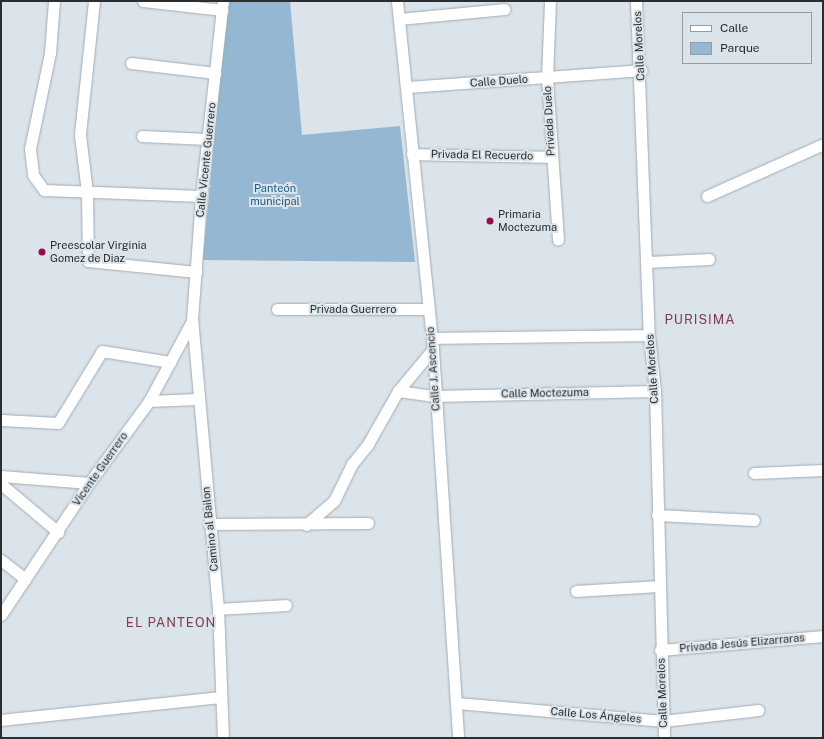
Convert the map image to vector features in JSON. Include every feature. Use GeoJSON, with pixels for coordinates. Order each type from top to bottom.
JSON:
{"type":"FeatureCollection","features":[{"type":"Feature","properties":{"kind":"street"},"geometry":{"type":"LineString","coordinates":[[54,1],[50,53],[30,149],[33,175],[44,190],[201,196]]}},
{"type":"Feature","properties":{"kind":"street"},"geometry":{"type":"LineString","coordinates":[[94,1],[80,135],[87,192],[88,261],[196,272]]}},
{"type":"Feature","properties":{"kind":"street"},"geometry":{"type":"LineString","coordinates":[[143,1],[222,5]]}},
{"type":"Feature","properties":{"kind":"street","name":"Calle J. Ascencio"},"geometry":{"type":"LineString","coordinates":[[397,1],[432,343],[457,703],[458,738]]}},
{"type":"Feature","properties":{"kind":"street","name":"Privada Duelo"},"geometry":{"type":"LineString","coordinates":[[550,1],[547,78],[551,157],[558,240]]}},
{"type":"Feature","properties":{"kind":"street","name":"Calle Morelos"},"geometry":{"type":"LineString","coordinates":[[636,1],[641,70],[650,335],[655,391],[658,586],[664,738]]}},
{"type":"Feature","properties":{"kind":"street","name":"Calle Vicente Guerrero"},"geometry":{"type":"LineString","coordinates":[[192,320],[201,196],[222,5]]}},
{"type":"Feature","properties":{"kind":"street"},"geometry":{"type":"LineString","coordinates":[[399,19],[482,6],[505,9]]}},
{"type":"Feature","properties":{"kind":"street"},"geometry":{"type":"LineString","coordinates":[[131,63],[215,73]]}},
{"type":"Feature","properties":{"kind":"street","name":"Calle Duelo"},"geometry":{"type":"LineString","coordinates":[[406,87],[641,70]]}},
{"type":"Feature","properties":{"kind":"street"},"geometry":{"type":"LineString","coordinates":[[142,136],[207,139]]}},
{"type":"Feature","properties":{"kind":"street"},"geometry":{"type":"LineString","coordinates":[[708,196],[823,144]]}},
{"type":"Feature","properties":{"kind":"street","name":"Privada El Recuerdo"},"geometry":{"type":"LineString","coordinates":[[412,154],[551,157]]}},
{"type":"Feature","properties":{"kind":"street"},"geometry":{"type":"LineString","coordinates":[[648,262],[709,259]]}},
{"type":"Feature","properties":{"kind":"street","name":"Privada Guerrero"},"geometry":{"type":"LineString","coordinates":[[277,309],[429,309]]}},
{"type":"Feature","properties":{"kind":"street","name":"Vicente Guerrero"},"geometry":{"type":"LineString","coordinates":[[1,615],[58,532],[89,483],[149,401],[192,320]]}},
{"type":"Feature","properties":{"kind":"street","name":"Camino al Bailon"},"geometry":{"type":"LineString","coordinates":[[192,320],[197,399],[218,609],[220,697],[223,738]]}},
{"type":"Feature","properties":{"kind":"street"},"geometry":{"type":"LineString","coordinates":[[306,525],[334,502],[352,464],[368,444],[398,391],[432,343],[650,335]]}},
{"type":"Feature","properties":{"kind":"street"},"geometry":{"type":"LineString","coordinates":[[1,420],[58,423],[102,351],[170,362]]}},
{"type":"Feature","properties":{"kind":"street","name":"Calle Moctezuma"},"geometry":{"type":"LineString","coordinates":[[398,391],[435,396],[655,391]]}},
{"type":"Feature","properties":{"kind":"street"},"geometry":{"type":"LineString","coordinates":[[149,401],[197,399]]}},
{"type":"Feature","properties":{"kind":"street"},"geometry":{"type":"LineString","coordinates":[[754,473],[823,470]]}},
{"type":"Feature","properties":{"kind":"street"},"geometry":{"type":"LineString","coordinates":[[1,476],[89,483]]}},
{"type":"Feature","properties":{"kind":"street"},"geometry":{"type":"LineString","coordinates":[[1,484],[58,532]]}},
{"type":"Feature","properties":{"kind":"street"},"geometry":{"type":"LineString","coordinates":[[657,515],[754,520]]}},
{"type":"Feature","properties":{"kind":"street"},"geometry":{"type":"LineString","coordinates":[[209,524],[306,525],[368,523]]}},
{"type":"Feature","properties":{"kind":"street"},"geometry":{"type":"LineString","coordinates":[[1,560],[25,579]]}},
{"type":"Feature","properties":{"kind":"street"},"geometry":{"type":"LineString","coordinates":[[576,592],[658,586]]}},
{"type":"Feature","properties":{"kind":"street"},"geometry":{"type":"LineString","coordinates":[[218,609],[286,605]]}},
{"type":"Feature","properties":{"kind":"street","name":"Privada Jesús Elizarraras"},"geometry":{"type":"LineString","coordinates":[[660,650],[823,636]]}},
{"type":"Feature","properties":{"kind":"street"},"geometry":{"type":"LineString","coordinates":[[1,720],[220,697]]}},
{"type":"Feature","properties":{"kind":"street","name":"Calle Los Ángeles"},"geometry":{"type":"LineString","coordinates":[[457,703],[663,721],[758,710]]}},
{"type":"Feature","properties":{"kind":"green space","name":"Panteón municipal"},"geometry":{"type":"Polygon","coordinates":[[[227,1],[290,1],[302,135],[400,126],[415,262],[203,260],[227,1]]]}},
{"type":"Feature","properties":{"kind":"place","name":"Primaria Moctezuma"},"geometry":{"type":"Point","coordinates":[490,221]}},
{"type":"Feature","properties":{"kind":"place","name":"Preescolar Virginia Gomez de Diaz"},"geometry":{"type":"Point","coordinates":[42,252]}},
{"type":"Feature","properties":{"kind":"district","name":"PURISIMA"},"geometry":{"type":"Point","coordinates":[700,320]}},
{"type":"Feature","properties":{"kind":"district","name":"EL PANTEON"},"geometry":{"type":"Point","coordinates":[171,623]}}]}
